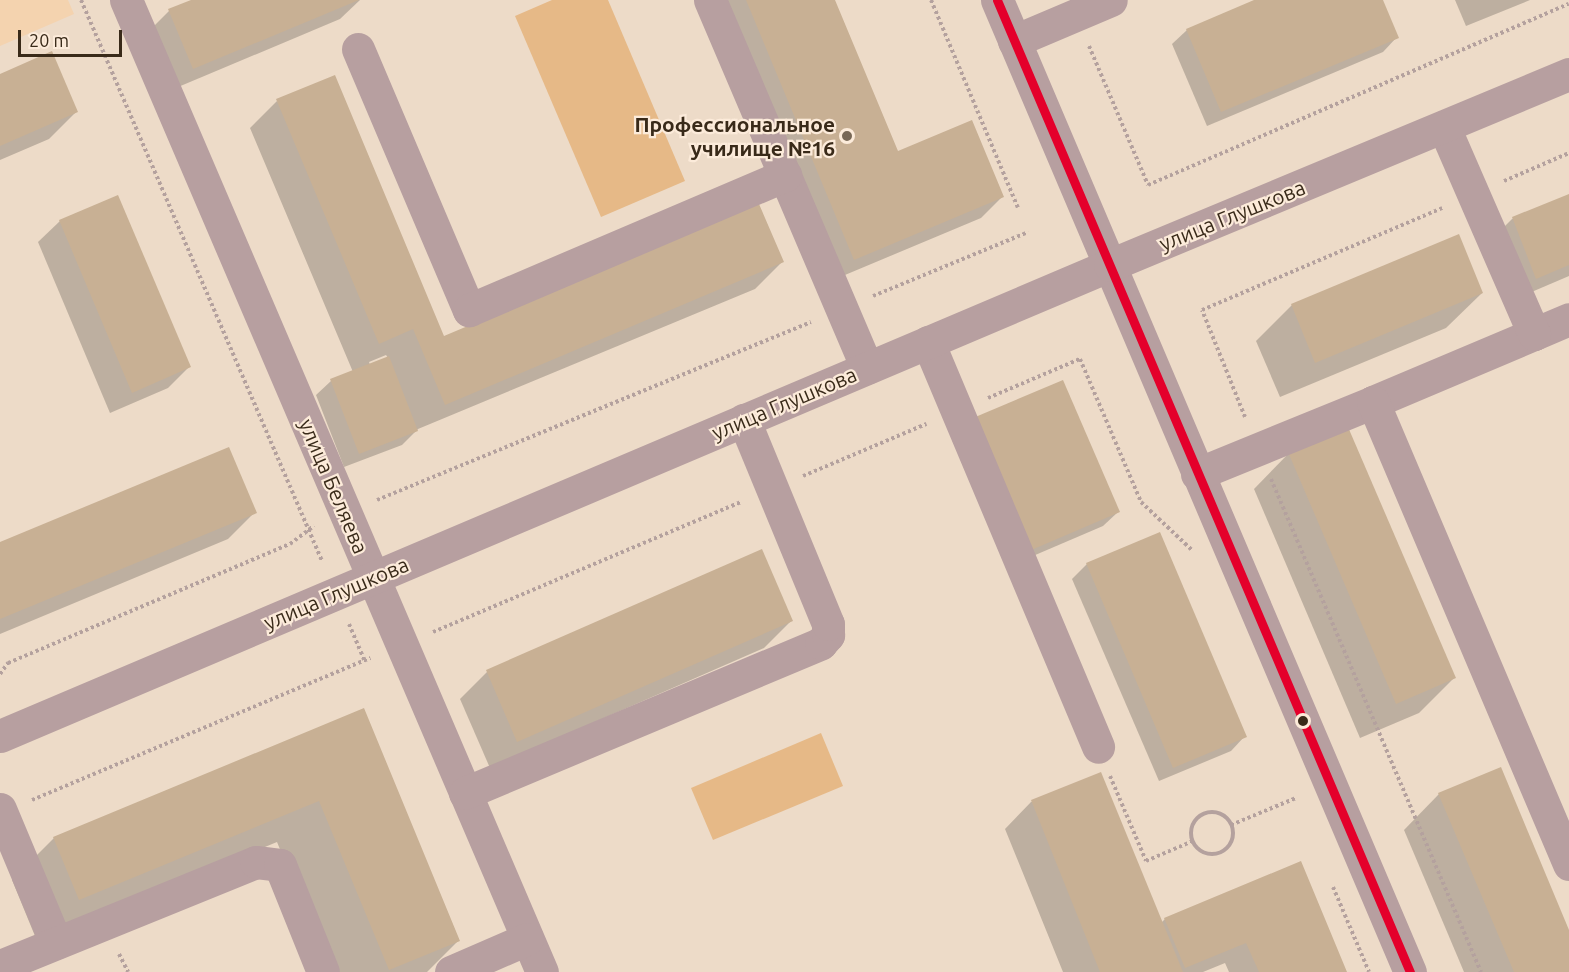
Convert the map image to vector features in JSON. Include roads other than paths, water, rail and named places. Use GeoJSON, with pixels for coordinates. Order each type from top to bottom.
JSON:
{"type":"FeatureCollection","features":[{"type":"Feature","properties":{"kind":"street","name":"улица Беляева"},"geometry":{"type":"LineString","coordinates":[[126,0],[542,972]]}},
{"type":"Feature","properties":{"kind":"street"},"geometry":{"type":"LineString","coordinates":[[710,0],[867,368]]}},
{"type":"Feature","properties":{"kind":"street"},"geometry":{"type":"LineString","coordinates":[[997,0],[1410,972]]}},
{"type":"Feature","properties":{"kind":"street"},"geometry":{"type":"LineString","coordinates":[[1014,41],[1112,0]]}},
{"type":"Feature","properties":{"kind":"street"},"geometry":{"type":"LineString","coordinates":[[358,49],[469,310],[785,175]]}},
{"type":"Feature","properties":{"kind":"street","name":"улица Глушкова"},"geometry":{"type":"LineString","coordinates":[[0,736],[1110,265],[1569,74]]}},
{"type":"Feature","properties":{"kind":"street"},"geometry":{"type":"LineString","coordinates":[[1444,127],[1534,334]]}},
{"type":"Feature","properties":{"kind":"street"},"geometry":{"type":"LineString","coordinates":[[1197,474],[1569,319]]}},
{"type":"Feature","properties":{"kind":"street"},"geometry":{"type":"LineString","coordinates":[[928,342],[1098,747]]}},
{"type":"Feature","properties":{"kind":"street"},"geometry":{"type":"LineString","coordinates":[[1373,402],[1569,864]]}},
{"type":"Feature","properties":{"kind":"street"},"geometry":{"type":"LineString","coordinates":[[465,793],[822,643],[828,635],[828,624],[744,420]]}},
{"type":"Feature","properties":{"kind":"street"},"geometry":{"type":"LineString","coordinates":[[1,811],[56,943]]}},
{"type":"Feature","properties":{"kind":"street"},"geometry":{"type":"LineString","coordinates":[[0,966],[256,862],[280,865],[323,972]]}},
{"type":"Feature","properties":{"kind":"street"},"geometry":{"type":"LineString","coordinates":[[451,972],[527,939]]}},
{"type":"Feature","properties":{"kind":"place","name":"Профессиональное училище №16"},"geometry":{"type":"Point","coordinates":[847,136]}}]}
